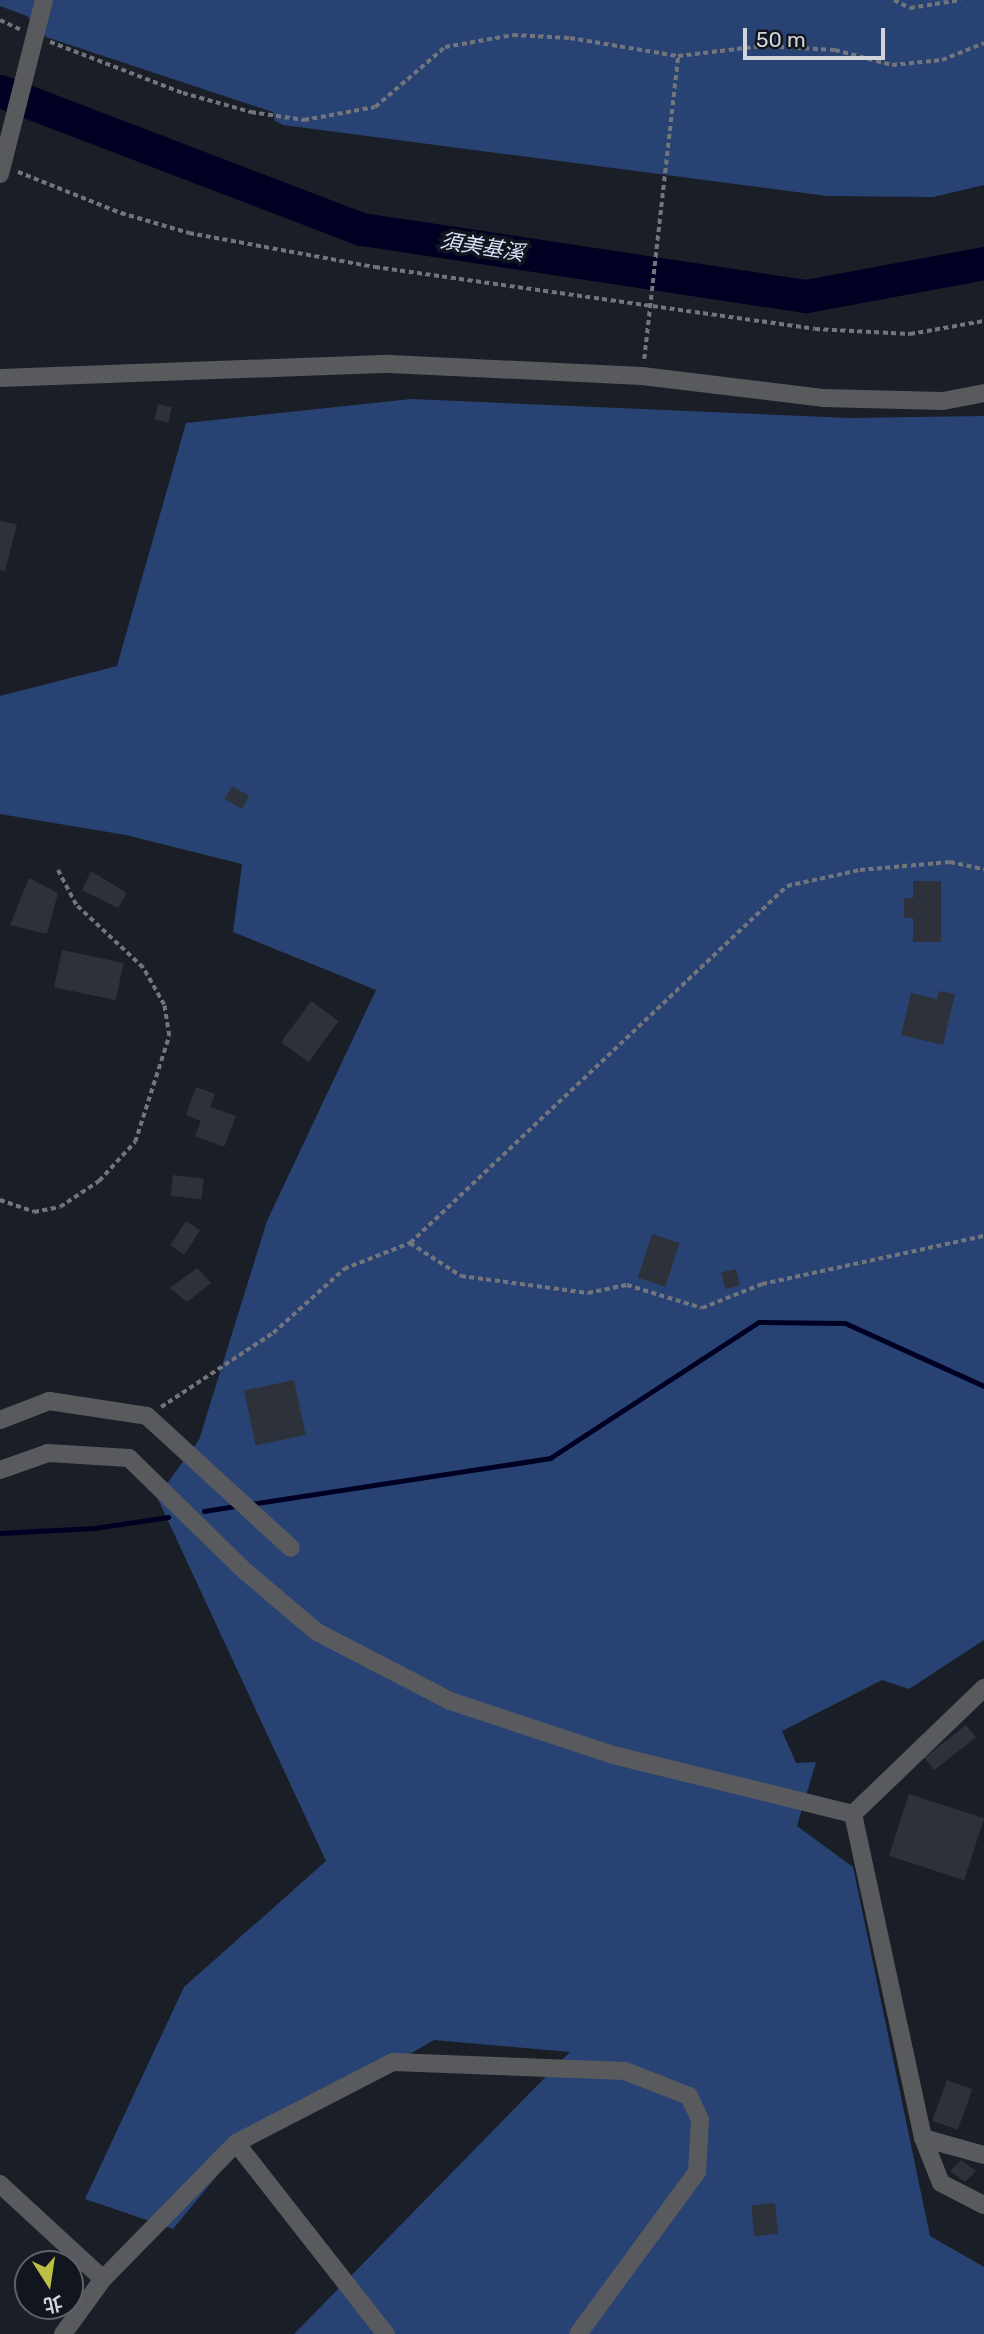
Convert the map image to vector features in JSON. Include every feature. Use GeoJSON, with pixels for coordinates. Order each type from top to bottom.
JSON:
{"type":"FeatureCollection","features":[{"type":"Feature","properties":{"kind":"street"},"geometry":{"type":"LineString","coordinates":[[1,166],[44,0]]}},
{"type":"Feature","properties":{"kind":"street"},"geometry":{"type":"LineString","coordinates":[[0,378],[389,364],[642,376],[823,398],[943,401],[984,393]]}},
{"type":"Feature","properties":{"kind":"street"},"geometry":{"type":"LineString","coordinates":[[0,1420],[49,1401],[147,1416],[291,1548]]}},
{"type":"Feature","properties":{"kind":"street"},"geometry":{"type":"LineString","coordinates":[[0,1470],[48,1453],[129,1458],[246,1573],[317,1632],[450,1701],[613,1755],[853,1814]]}},
{"type":"Feature","properties":{"kind":"street"},"geometry":{"type":"LineString","coordinates":[[853,1814],[984,1688]]}},
{"type":"Feature","properties":{"kind":"street"},"geometry":{"type":"LineString","coordinates":[[853,1814],[923,2138],[941,2183],[984,2205]]}},
{"type":"Feature","properties":{"kind":"street"},"geometry":{"type":"LineString","coordinates":[[63,2334],[103,2278],[171,2204],[236,2143],[393,2062],[625,2071],[690,2096],[700,2120],[697,2172],[578,2334]]}},
{"type":"Feature","properties":{"kind":"street"},"geometry":{"type":"LineString","coordinates":[[923,2138],[984,2155]]}},
{"type":"Feature","properties":{"kind":"street"},"geometry":{"type":"LineString","coordinates":[[236,2143],[386,2334]]}},
{"type":"Feature","properties":{"kind":"street"},"geometry":{"type":"LineString","coordinates":[[0,2184],[103,2278]]}},
{"type":"Feature","properties":{"kind":"path"},"geometry":{"type":"LineString","coordinates":[[894,0],[910,8],[960,0]]}},
{"type":"Feature","properties":{"kind":"path"},"geometry":{"type":"LineString","coordinates":[[35,40],[183,93],[250,112],[304,120],[375,107],[445,47],[513,35],[570,38],[678,56],[762,46],[835,50],[892,65],[942,60],[984,43]]}},
{"type":"Feature","properties":{"kind":"path"},"geometry":{"type":"LineString","coordinates":[[642,376],[678,56]]}},
{"type":"Feature","properties":{"kind":"path"},"geometry":{"type":"LineString","coordinates":[[1,166],[121,213],[189,233],[375,267],[815,329],[910,334],[984,321]]}},
{"type":"Feature","properties":{"kind":"path"},"geometry":{"type":"LineString","coordinates":[[147,1416],[273,1333],[344,1269],[410,1243],[787,886],[860,870],[937,863],[984,869]]}},
{"type":"Feature","properties":{"kind":"path"},"geometry":{"type":"LineString","coordinates":[[0,1200],[34,1212],[60,1207],[99,1181],[135,1142],[169,1036],[164,1005],[143,968],[76,905],[57,869]]}},
{"type":"Feature","properties":{"kind":"path"},"geometry":{"type":"LineString","coordinates":[[410,1243],[461,1276],[588,1293],[627,1285],[702,1308],[762,1284],[984,1236]]}},
{"type":"Feature","properties":{"kind":"shaded area"},"geometry":{"type":"Polygon","coordinates":[[[0,0],[984,0],[984,185],[933,197],[827,196],[283,125],[275,121],[273,112],[46,37],[27,16],[0,6],[0,0]]]}},
{"type":"Feature","properties":{"kind":"shaded area"},"geometry":{"type":"Polygon","coordinates":[[[411,399],[849,418],[984,416],[984,1640],[909,1689],[882,1680],[782,1731],[796,1763],[816,1762],[797,1826],[853,1867],[930,2236],[984,2267],[984,2334],[294,2334],[570,2052],[434,2040],[235,2154],[173,2229],[85,2199],[184,1987],[326,1861],[157,1497],[199,1440],[267,1221],[376,990],[233,932],[242,864],[126,835],[0,814],[0,696],[117,666],[186,423],[411,399]]]}},
{"type":"Feature","properties":{"kind":"building"},"geometry":{"type":"Polygon","coordinates":[[[158,404],[172,407],[168,423],[155,420],[158,404]]]}},
{"type":"Feature","properties":{"kind":"building"},"geometry":{"type":"Polygon","coordinates":[[[0,521],[17,524],[5,571],[0,570],[0,521]]]}},
{"type":"Feature","properties":{"kind":"building"},"geometry":{"type":"Polygon","coordinates":[[[232,786],[249,796],[242,809],[225,799],[232,786]]]}},
{"type":"Feature","properties":{"kind":"building"},"geometry":{"type":"Polygon","coordinates":[[[91,871],[127,893],[118,908],[82,890],[91,871]]]}},
{"type":"Feature","properties":{"kind":"building"},"geometry":{"type":"Polygon","coordinates":[[[29,878],[58,893],[47,934],[10,925],[29,878]]]}},
{"type":"Feature","properties":{"kind":"building"},"geometry":{"type":"Polygon","coordinates":[[[913,881],[941,881],[941,942],[913,942],[913,918],[904,918],[904,898],[913,898],[913,881]]]}},
{"type":"Feature","properties":{"kind":"building"},"geometry":{"type":"Polygon","coordinates":[[[62,950],[124,963],[116,1000],[54,987],[62,950]]]}},
{"type":"Feature","properties":{"kind":"building"},"geometry":{"type":"Polygon","coordinates":[[[939,991],[955,994],[943,1045],[901,1035],[911,993],[937,999],[939,991]]]}},
{"type":"Feature","properties":{"kind":"building"},"geometry":{"type":"Polygon","coordinates":[[[311,1001],[339,1021],[309,1062],[281,1042],[311,1001]]]}},
{"type":"Feature","properties":{"kind":"building"},"geometry":{"type":"Polygon","coordinates":[[[196,1087],[215,1094],[210,1107],[236,1116],[224,1147],[195,1136],[201,1121],[186,1115],[196,1087]]]}},
{"type":"Feature","properties":{"kind":"building"},"geometry":{"type":"Polygon","coordinates":[[[173,1175],[204,1179],[201,1200],[170,1196],[173,1175]]]}},
{"type":"Feature","properties":{"kind":"building"},"geometry":{"type":"Polygon","coordinates":[[[186,1221],[200,1230],[184,1255],[170,1245],[186,1221]]]}},
{"type":"Feature","properties":{"kind":"building"},"geometry":{"type":"Polygon","coordinates":[[[652,1234],[680,1243],[665,1287],[638,1278],[652,1234]]]}},
{"type":"Feature","properties":{"kind":"building"},"geometry":{"type":"Polygon","coordinates":[[[197,1268],[211,1283],[187,1302],[170,1288],[197,1268]]]}},
{"type":"Feature","properties":{"kind":"building"},"geometry":{"type":"Polygon","coordinates":[[[736,1269],[740,1286],[725,1289],[721,1272],[736,1269]]]}},
{"type":"Feature","properties":{"kind":"building"},"geometry":{"type":"Polygon","coordinates":[[[294,1380],[306,1435],[256,1445],[244,1391],[294,1380]]]}},
{"type":"Feature","properties":{"kind":"building"},"geometry":{"type":"Polygon","coordinates":[[[966,1725],[976,1738],[934,1770],[924,1758],[966,1725]]]}},
{"type":"Feature","properties":{"kind":"building"},"geometry":{"type":"Polygon","coordinates":[[[909,1794],[984,1818],[964,1880],[889,1856],[909,1794]]]}},
{"type":"Feature","properties":{"kind":"building"},"geometry":{"type":"Polygon","coordinates":[[[947,2080],[972,2089],[958,2130],[932,2120],[947,2080]]]}},
{"type":"Feature","properties":{"kind":"building"},"geometry":{"type":"Polygon","coordinates":[[[961,2160],[976,2171],[965,2182],[950,2171],[961,2160]]]}},
{"type":"Feature","properties":{"kind":"building"},"geometry":{"type":"Polygon","coordinates":[[[775,2203],[778,2234],[754,2236],[751,2206],[775,2203]]]}},
{"type":"Feature","properties":{"kind":"waterway","name":"須美基溪"},"geometry":{"type":"LineString","coordinates":[[0,91],[362,229],[806,296],[984,263]]}},
{"type":"Feature","properties":{"kind":"waterway"},"geometry":{"type":"LineString","coordinates":[[250,1504],[550,1458],[759,1322],[845,1323],[984,1386]]}},
{"type":"Feature","properties":{"kind":"waterway"},"geometry":{"type":"LineString","coordinates":[[204,1511],[237,1506]]}},
{"type":"Feature","properties":{"kind":"waterway"},"geometry":{"type":"LineString","coordinates":[[0,1533],[94,1528],[168,1517]]}}]}
